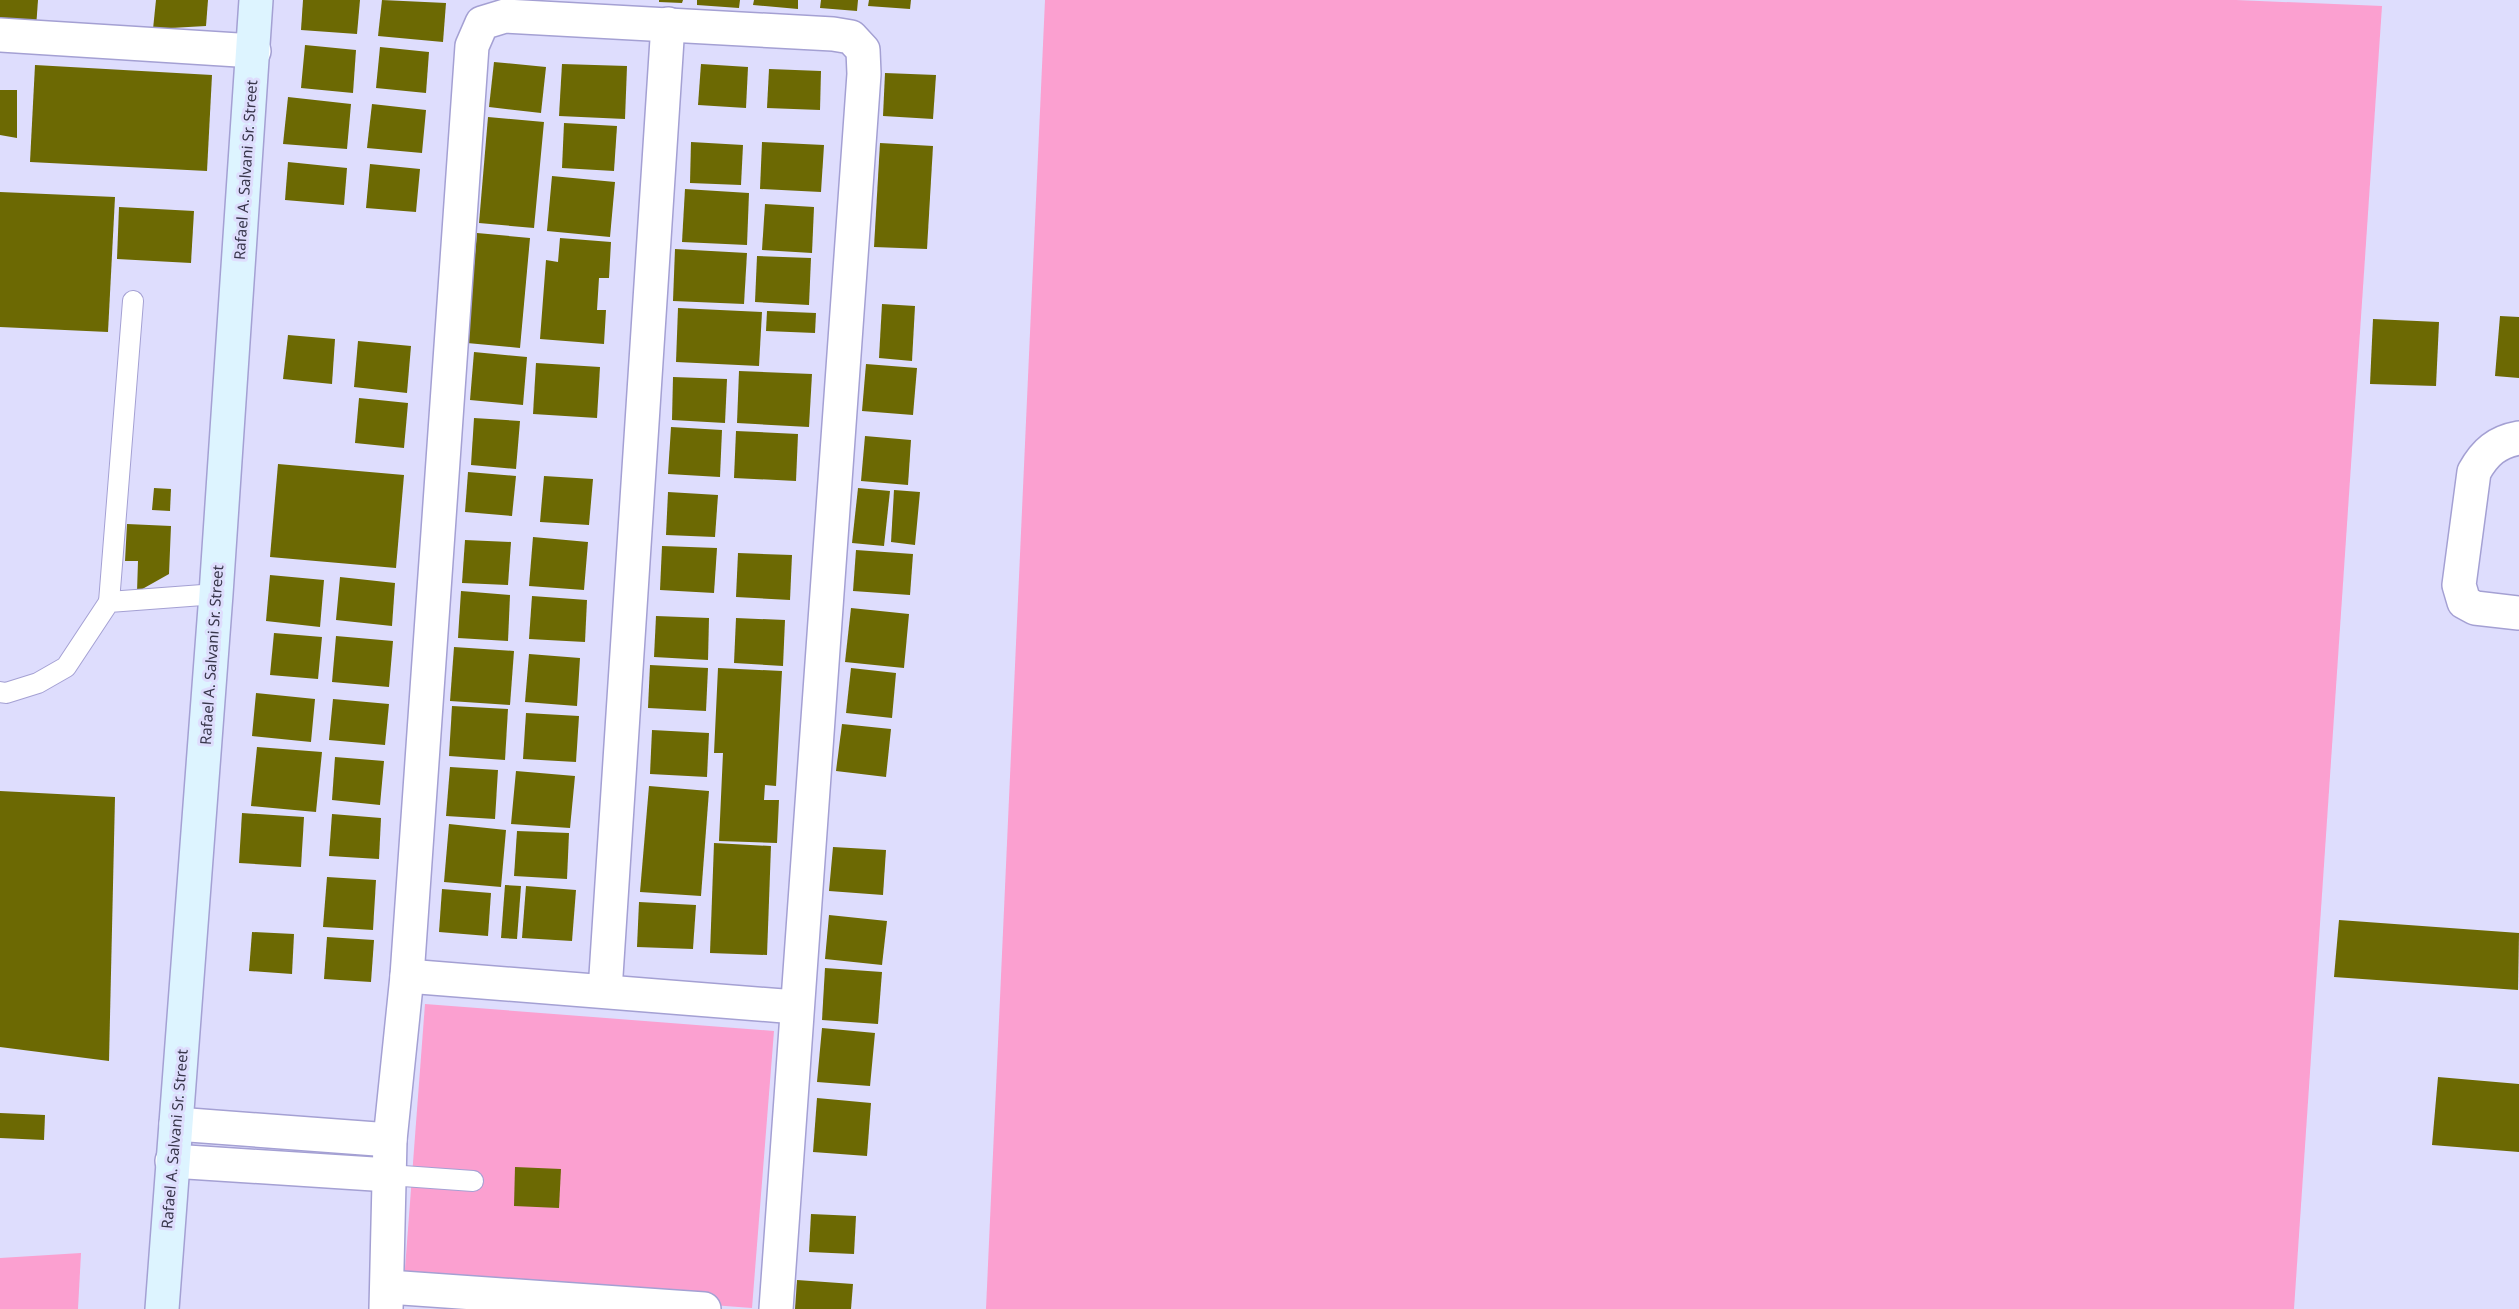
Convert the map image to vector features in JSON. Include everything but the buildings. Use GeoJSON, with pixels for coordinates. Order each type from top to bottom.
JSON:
{"type":"FeatureCollection","features":[{"type":"Feature","properties":{"kind":"street","name":"Rafael A. Salvani Sr. Street"},"geometry":{"type":"LineString","coordinates":[[162,1309],[216,594],[256,0]]}},
{"type":"Feature","properties":{"kind":"street"},"geometry":{"type":"LineString","coordinates":[[704,1309],[387,1298],[390,1140],[407,975],[472,46],[482,23],[505,16],[834,34],[851,37],[863,50],[864,74],[776,1309]]}},
{"type":"Feature","properties":{"kind":"street"},"geometry":{"type":"LineString","coordinates":[[605,991],[668,24]]}},
{"type":"Feature","properties":{"kind":"street"},"geometry":{"type":"LineString","coordinates":[[0,35],[254,51]]}},
{"type":"Feature","properties":{"kind":"street"},"geometry":{"type":"LineString","coordinates":[[2519,438],[2503,441],[2483,455],[2474,472],[2459,585],[2464,602],[2475,608],[2519,613]]}},
{"type":"Feature","properties":{"kind":"street"},"geometry":{"type":"LineString","coordinates":[[407,975],[796,1007]]}},
{"type":"Feature","properties":{"kind":"street"},"geometry":{"type":"LineString","coordinates":[[176,1124],[390,1140]]}},
{"type":"Feature","properties":{"kind":"street"},"geometry":{"type":"LineString","coordinates":[[172,1161],[389,1175]]}},
{"type":"Feature","properties":{"kind":"lane"},"geometry":{"type":"LineString","coordinates":[[0,692],[6,693],[38,682],[66,667],[109,602],[133,301]]}},
{"type":"Feature","properties":{"kind":"lane"},"geometry":{"type":"LineString","coordinates":[[109,602],[216,594]]}},
{"type":"Feature","properties":{"kind":"lane"},"geometry":{"type":"LineString","coordinates":[[389,1175],[472,1181]]}},
{"type":"Feature","properties":{"kind":"shaded area"},"geometry":{"type":"Polygon","coordinates":[[[1045,0],[2236,0],[2382,6],[2294,1309],[986,1309],[1045,0]]]}},
{"type":"Feature","properties":{"kind":"shaded area"},"geometry":{"type":"Polygon","coordinates":[[[425,1004],[774,1031],[752,1308],[404,1282],[425,1004]]]}},
{"type":"Feature","properties":{"kind":"shaded area"},"geometry":{"type":"Polygon","coordinates":[[[81,1253],[78,1309],[0,1309],[0,1258],[81,1253]]]}}]}
